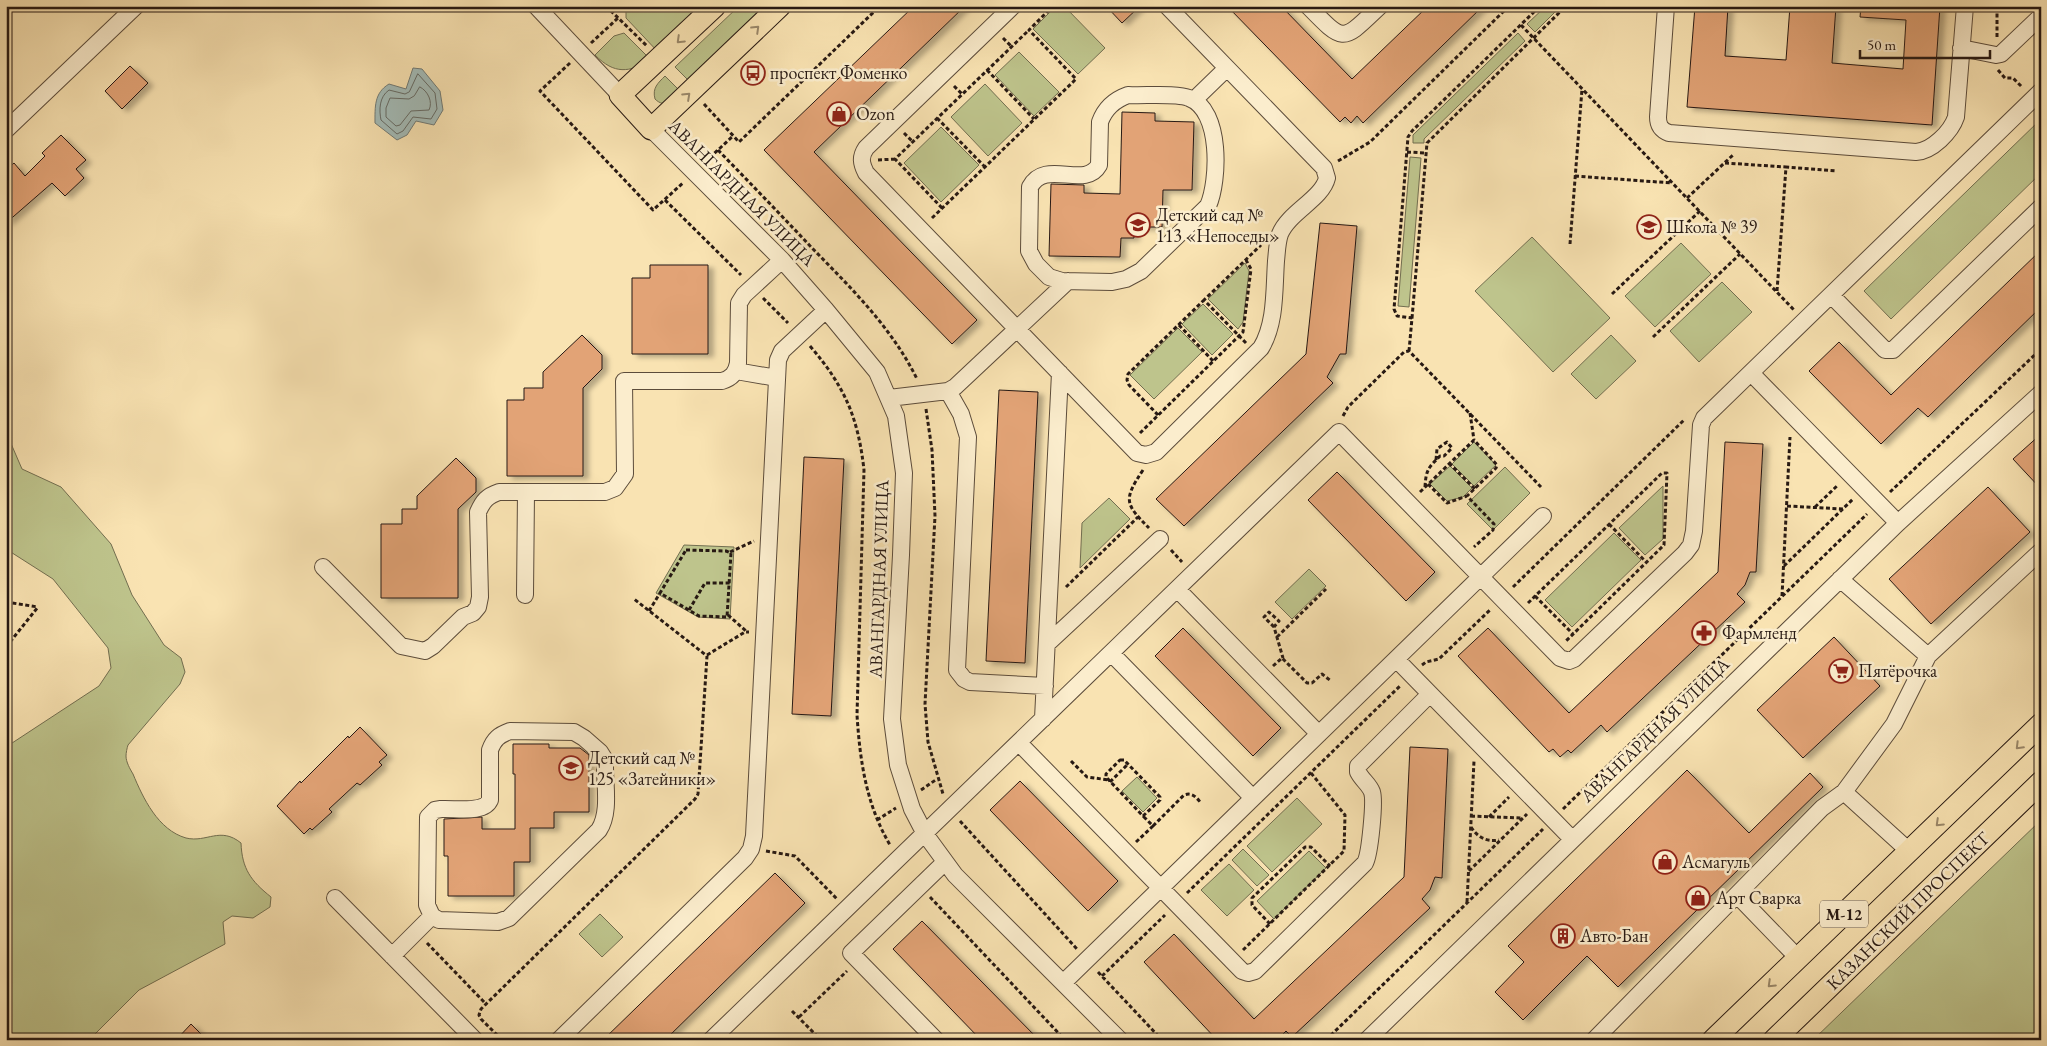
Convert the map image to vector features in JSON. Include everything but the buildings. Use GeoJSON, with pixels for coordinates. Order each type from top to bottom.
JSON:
{"type":"FeatureCollection","features":[{"type":"Feature","properties":{"kind":"main road"},"geometry":{"type":"LineString","coordinates":[[715,6],[620,95],[651,130],[780,6]]}},
{"type":"Feature","properties":{"kind":"main road","name":"М-12"},"geometry":{"type":"LineString","coordinates":[[1713,1040],[2041,724]]}},
{"type":"Feature","properties":{"kind":"main road","name":"КАЗАНСКИЙ ПРОСПЕКТ"},"geometry":{"type":"LineString","coordinates":[[1774,1040],[2041,782]]}},
{"type":"Feature","properties":{"kind":"street"},"geometry":{"type":"LineString","coordinates":[[6,130],[136,6]]}},
{"type":"Feature","properties":{"kind":"street"},"geometry":{"type":"LineString","coordinates":[[536,6],[620,95]]}},
{"type":"Feature","properties":{"kind":"street"},"geometry":{"type":"LineString","coordinates":[[1012,6],[866,148],[863,154],[862,166],[866,173],[1128,444],[1137,453],[1142,455],[1156,452],[1256,354],[1265,342],[1272,321],[1280,234],[1291,219],[1326,183],[1327,174],[1324,168],[1167,6]]}},
{"type":"Feature","properties":{"kind":"street"},"geometry":{"type":"LineString","coordinates":[[1308,6],[1333,32],[1345,34],[1355,30],[1380,6]]}},
{"type":"Feature","properties":{"kind":"street"},"geometry":{"type":"LineString","coordinates":[[1666,6],[1658,117],[1661,129],[1669,134],[1916,152],[1924,150],[1950,129],[1954,122],[1957,112],[1964,6]]}},
{"type":"Feature","properties":{"kind":"street"},"geometry":{"type":"LineString","coordinates":[[1962,48],[1996,55],[2001,54],[2041,16]]}},
{"type":"Feature","properties":{"kind":"street"},"geometry":{"type":"LineString","coordinates":[[1194,100],[1226,68]]}},
{"type":"Feature","properties":{"kind":"street"},"geometry":{"type":"LineString","coordinates":[[711,1040],[1339,432],[1554,652],[1564,660],[1574,660],[1685,553],[1693,539],[1703,419],[2041,91]]}},
{"type":"Feature","properties":{"kind":"street"},"geometry":{"type":"LineString","coordinates":[[1128,95],[1186,97],[1194,100],[1210,121],[1214,135],[1214,184],[1208,206],[1141,271],[1132,276],[1112,282],[1068,281],[1049,277],[1030,254],[1028,243],[1029,192],[1032,182],[1046,174],[1086,175],[1096,170],[1100,160],[1100,122],[1109,106],[1119,98],[1128,95]]}},
{"type":"Feature","properties":{"kind":"street","name":"АВАНГАРДНАЯ УЛИЦА"},"geometry":{"type":"LineString","coordinates":[[651,130],[782,260],[877,372],[896,416],[904,473],[892,720],[898,765],[912,809],[925,834],[956,875],[1120,1040]]}},
{"type":"Feature","properties":{"kind":"street"},"geometry":{"type":"LineString","coordinates":[[1831,295],[1885,350],[1893,350],[2041,207]]}},
{"type":"Feature","properties":{"kind":"street"},"geometry":{"type":"LineString","coordinates":[[324,567],[401,646],[425,651],[433,646],[463,616],[472,613],[478,607],[480,597],[478,512],[483,502],[490,495],[499,492],[605,492],[615,488],[626,474],[624,381],[722,381],[729,379],[736,371],[738,363],[738,308],[742,299],[782,260]]}},
{"type":"Feature","properties":{"kind":"street"},"geometry":{"type":"LineString","coordinates":[[888,398],[948,391],[960,383],[1068,281]]}},
{"type":"Feature","properties":{"kind":"street"},"geometry":{"type":"LineString","coordinates":[[559,1040],[751,849],[754,836],[777,378],[780,354],[826,310]]}},
{"type":"Feature","properties":{"kind":"street"},"geometry":{"type":"LineString","coordinates":[[736,371],[777,378]]}},
{"type":"Feature","properties":{"kind":"street"},"geometry":{"type":"LineString","coordinates":[[1043,719],[1060,373]]}},
{"type":"Feature","properties":{"kind":"street"},"geometry":{"type":"LineString","coordinates":[[1751,373],[1898,523]]}},
{"type":"Feature","properties":{"kind":"street"},"geometry":{"type":"LineString","coordinates":[[948,391],[961,414],[968,437],[957,670],[964,679],[970,682],[1045,686]]}},
{"type":"Feature","properties":{"kind":"street","name":"АВАНГАРДНАЯ УЛИЦА"},"geometry":{"type":"LineString","coordinates":[[1367,1040],[1898,523],[2041,393]]}},
{"type":"Feature","properties":{"kind":"street"},"geometry":{"type":"LineString","coordinates":[[526,492],[526,595]]}},
{"type":"Feature","properties":{"kind":"street"},"geometry":{"type":"LineString","coordinates":[[1063,983],[1543,516]]}},
{"type":"Feature","properties":{"kind":"street"},"geometry":{"type":"LineString","coordinates":[[1047,644],[1160,539]]}},
{"type":"Feature","properties":{"kind":"street"},"geometry":{"type":"LineString","coordinates":[[1594,1040],[1738,896],[1822,808],[1844,792],[1894,724],[1928,656],[2041,551]]}},
{"type":"Feature","properties":{"kind":"street"},"geometry":{"type":"LineString","coordinates":[[1840,579],[1928,656]]}},
{"type":"Feature","properties":{"kind":"street"},"geometry":{"type":"LineString","coordinates":[[1177,589],[1318,734]]}},
{"type":"Feature","properties":{"kind":"street"},"geometry":{"type":"LineString","coordinates":[[1111,653],[1253,798]]}},
{"type":"Feature","properties":{"kind":"street"},"geometry":{"type":"LineString","coordinates":[[1396,659],[1572,839]]}},
{"type":"Feature","properties":{"kind":"street"},"geometry":{"type":"LineString","coordinates":[[1018,743],[1232,961],[1242,971],[1248,973],[1255,970],[1366,863],[1369,851],[1373,797],[1368,785],[1358,772],[1358,766],[1430,694]]}},
{"type":"Feature","properties":{"kind":"street"},"geometry":{"type":"LineString","coordinates":[[510,731],[568,731],[578,734],[600,752],[605,760],[605,812],[599,830],[509,918],[498,922],[446,921],[432,916],[427,905],[428,817],[435,810],[441,808],[480,808],[488,804],[490,800],[490,750],[496,738],[510,731]]}},
{"type":"Feature","properties":{"kind":"street"},"geometry":{"type":"LineString","coordinates":[[1844,792],[1909,851]]}},
{"type":"Feature","properties":{"kind":"street"},"geometry":{"type":"LineString","coordinates":[[936,1040],[851,953],[945,862]]}},
{"type":"Feature","properties":{"kind":"street"},"geometry":{"type":"LineString","coordinates":[[1738,896],[1798,958]]}},
{"type":"Feature","properties":{"kind":"street"},"geometry":{"type":"LineString","coordinates":[[335,898],[475,1040]]}},
{"type":"Feature","properties":{"kind":"street"},"geometry":{"type":"LineString","coordinates":[[392,956],[432,916]]}},
{"type":"Feature","properties":{"kind":"path"},"geometry":{"type":"LineString","coordinates":[[616,6],[611,11],[651,50]]}},
{"type":"Feature","properties":{"kind":"path"},"geometry":{"type":"LineString","coordinates":[[702,102],[739,142],[880,6]]}},
{"type":"Feature","properties":{"kind":"path"},"geometry":{"type":"LineString","coordinates":[[942,208],[895,159],[1053,6]]}},
{"type":"Feature","properties":{"kind":"path"},"geometry":{"type":"LineString","coordinates":[[1324,168],[1370,142],[1509,6]]}},
{"type":"Feature","properties":{"kind":"path"},"geometry":{"type":"LineString","coordinates":[[1412,318],[1397,316],[1394,309],[1408,137],[1540,6]]}},
{"type":"Feature","properties":{"kind":"path"},"geometry":{"type":"LineString","coordinates":[[1541,486],[1409,351],[1425,153],[1428,140],[1566,6]]}},
{"type":"Feature","properties":{"kind":"path"},"geometry":{"type":"LineString","coordinates":[[618,18],[540,91],[654,210],[684,182]]}},
{"type":"Feature","properties":{"kind":"path"},"geometry":{"type":"LineString","coordinates":[[1521,25],[1804,320]]}},
{"type":"Feature","properties":{"kind":"path"},"geometry":{"type":"LineString","coordinates":[[920,229],[1076,79],[1029,30]]}},
{"type":"Feature","properties":{"kind":"path"},"geometry":{"type":"LineString","coordinates":[[987,70],[1034,119]]}},
{"type":"Feature","properties":{"kind":"path"},"geometry":{"type":"LineString","coordinates":[[1570,244],[1582,88]]}},
{"type":"Feature","properties":{"kind":"path"},"geometry":{"type":"LineString","coordinates":[[937,118],[985,167]]}},
{"type":"Feature","properties":{"kind":"path"},"geometry":{"type":"LineString","coordinates":[[703,164],[733,136]]}},
{"type":"Feature","properties":{"kind":"path"},"geometry":{"type":"LineString","coordinates":[[1688,198],[1749,140]]}},
{"type":"Feature","properties":{"kind":"path"},"geometry":{"type":"LineString","coordinates":[[718,150],[855,291],[905,355],[918,381],[928,415],[932,450],[935,516],[925,704],[928,742],[937,779],[950,810],[1162,1040]]}},
{"type":"Feature","properties":{"kind":"path"},"geometry":{"type":"LineString","coordinates":[[1407,152],[1425,153]]}},
{"type":"Feature","properties":{"kind":"path"},"geometry":{"type":"LineString","coordinates":[[1725,163],[1837,171]]}},
{"type":"Feature","properties":{"kind":"path"},"geometry":{"type":"LineString","coordinates":[[1777,292],[1786,167]]}},
{"type":"Feature","properties":{"kind":"path"},"geometry":{"type":"LineString","coordinates":[[1575,176],[1673,183]]}},
{"type":"Feature","properties":{"kind":"path"},"geometry":{"type":"LineString","coordinates":[[665,200],[753,287],[826,364],[840,386],[852,413],[860,438],[864,470],[857,715],[859,751],[871,803],[886,838],[898,858]]}},
{"type":"Feature","properties":{"kind":"path"},"geometry":{"type":"LineString","coordinates":[[1612,294],[1700,211]]}},
{"type":"Feature","properties":{"kind":"path"},"geometry":{"type":"LineString","coordinates":[[1158,415],[1129,385],[1127,377],[1263,243]]}},
{"type":"Feature","properties":{"kind":"path"},"geometry":{"type":"LineString","coordinates":[[1653,337],[1740,254]]}},
{"type":"Feature","properties":{"kind":"path"},"geometry":{"type":"LineString","coordinates":[[1128,444],[1214,361],[1244,329],[1252,269],[1246,260]]}},
{"type":"Feature","properties":{"kind":"path"},"geometry":{"type":"LineString","coordinates":[[1204,300],[1256,354]]}},
{"type":"Feature","properties":{"kind":"path"},"geometry":{"type":"LineString","coordinates":[[1179,325],[1214,361]]}},
{"type":"Feature","properties":{"kind":"path"},"geometry":{"type":"LineString","coordinates":[[1326,1040],[1878,503],[2041,349]]}},
{"type":"Feature","properties":{"kind":"path"},"geometry":{"type":"LineString","coordinates":[[1339,432],[1348,407],[1404,352],[1409,351]]}},
{"type":"Feature","properties":{"kind":"path"},"geometry":{"type":"LineString","coordinates":[[1426,486],[1447,503],[1467,496],[1496,468],[1497,465],[1474,440],[1470,413]]}},
{"type":"Feature","properties":{"kind":"path"},"geometry":{"type":"LineString","coordinates":[[1782,596],[1791,414]]}},
{"type":"Feature","properties":{"kind":"path"},"geometry":{"type":"LineString","coordinates":[[1409,503],[1474,440]]}},
{"type":"Feature","properties":{"kind":"path"},"geometry":{"type":"LineString","coordinates":[[1426,486],[1426,470],[1436,460],[1440,456],[1444,456],[1452,448],[1448,442],[1445,442],[1437,449],[1436,460]]}},
{"type":"Feature","properties":{"kind":"path"},"geometry":{"type":"LineString","coordinates":[[1156,452],[1130,491],[1130,509],[1193,573]]}},
{"type":"Feature","properties":{"kind":"path"},"geometry":{"type":"LineString","coordinates":[[1449,463],[1475,489]]}},
{"type":"Feature","properties":{"kind":"path"},"geometry":{"type":"LineString","coordinates":[[1517,614],[1662,473],[1667,473],[1665,541],[1663,547],[1554,652]]}},
{"type":"Feature","properties":{"kind":"path"},"geometry":{"type":"LineString","coordinates":[[1815,507],[1849,474]]}},
{"type":"Feature","properties":{"kind":"path"},"geometry":{"type":"LineString","coordinates":[[1784,567],[1864,489]]}},
{"type":"Feature","properties":{"kind":"path"},"geometry":{"type":"LineString","coordinates":[[1463,559],[1493,530],[1494,526],[1467,496]]}},
{"type":"Feature","properties":{"kind":"path"},"geometry":{"type":"LineString","coordinates":[[1787,506],[1843,509]]}},
{"type":"Feature","properties":{"kind":"path"},"geometry":{"type":"LineString","coordinates":[[1050,592],[1064,590],[1138,517]]}},
{"type":"Feature","properties":{"kind":"path"},"geometry":{"type":"LineString","coordinates":[[1610,524],[1661,576]]}},
{"type":"Feature","properties":{"kind":"path"},"geometry":{"type":"LineString","coordinates":[[649,610],[686,550],[730,552],[753,541],[769,541]]}},
{"type":"Feature","properties":{"kind":"path"},"geometry":{"type":"LineString","coordinates":[[730,552],[728,614],[746,632]]}},
{"type":"Feature","properties":{"kind":"path"},"geometry":{"type":"LineString","coordinates":[[689,610],[705,583],[730,583]]}},
{"type":"Feature","properties":{"kind":"path"},"geometry":{"type":"LineString","coordinates":[[1277,637],[1326,590]]}},
{"type":"Feature","properties":{"kind":"path"},"geometry":{"type":"LineString","coordinates":[[660,593],[703,616],[724,617],[728,614]]}},
{"type":"Feature","properties":{"kind":"path"},"geometry":{"type":"LineString","coordinates":[[1535,596],[1573,634]]}},
{"type":"Feature","properties":{"kind":"path"},"geometry":{"type":"LineString","coordinates":[[634,599],[707,656]]}},
{"type":"Feature","properties":{"kind":"path"},"geometry":{"type":"LineString","coordinates":[[6,602],[38,607],[6,647]]}},
{"type":"Feature","properties":{"kind":"path"},"geometry":{"type":"LineString","coordinates":[[1274,627],[1279,621],[1269,612],[1264,617],[1274,627],[1283,658],[1307,683],[1312,683],[1322,674],[1331,680]]}},
{"type":"Feature","properties":{"kind":"path"},"geometry":{"type":"LineString","coordinates":[[707,656],[746,632],[764,632]]}},
{"type":"Feature","properties":{"kind":"path"},"geometry":{"type":"LineString","coordinates":[[502,1040],[479,1015],[481,1009],[696,798],[699,792],[707,656]]}},
{"type":"Feature","properties":{"kind":"path"},"geometry":{"type":"LineString","coordinates":[[1262,676],[1283,658]]}},
{"type":"Feature","properties":{"kind":"path"},"geometry":{"type":"LineString","coordinates":[[1467,903],[1475,739]]}},
{"type":"Feature","properties":{"kind":"path"},"geometry":{"type":"LineString","coordinates":[[1143,816],[1160,800],[1160,797],[1124,760],[1120,760],[1106,774],[1109,781],[1143,816],[1153,826]]}},
{"type":"Feature","properties":{"kind":"path"},"geometry":{"type":"LineString","coordinates":[[1071,761],[1085,776],[1109,781]]}},
{"type":"Feature","properties":{"kind":"path"},"geometry":{"type":"LineString","coordinates":[[1109,781],[1128,764]]}},
{"type":"Feature","properties":{"kind":"path"},"geometry":{"type":"LineString","coordinates":[[1232,961],[1344,852],[1346,819],[1344,813],[1311,773]]}},
{"type":"Feature","properties":{"kind":"path"},"geometry":{"type":"LineString","coordinates":[[1489,817],[1520,786]]}},
{"type":"Feature","properties":{"kind":"path"},"geometry":{"type":"LineString","coordinates":[[1125,852],[1184,795],[1193,795],[1201,803]]}},
{"type":"Feature","properties":{"kind":"path"},"geometry":{"type":"LineString","coordinates":[[1468,871],[1538,804]]}},
{"type":"Feature","properties":{"kind":"path"},"geometry":{"type":"LineString","coordinates":[[1471,816],[1523,818]]}},
{"type":"Feature","properties":{"kind":"path"},"geometry":{"type":"LineString","coordinates":[[1471,827],[1481,838],[1492,841],[1500,840]]}},
{"type":"Feature","properties":{"kind":"path"},"geometry":{"type":"LineString","coordinates":[[1270,924],[1251,903],[1252,898],[1258,892],[1305,847],[1311,846],[1330,866]]}},
{"type":"Feature","properties":{"kind":"path"},"geometry":{"type":"LineString","coordinates":[[751,849],[794,856],[846,908]]}},
{"type":"Feature","properties":{"kind":"path"},"geometry":{"type":"LineString","coordinates":[[919,886],[1066,1040]]}},
{"type":"Feature","properties":{"kind":"path"},"geometry":{"type":"LineString","coordinates":[[416,932],[486,1004]]}},
{"type":"Feature","properties":{"kind":"path"},"geometry":{"type":"LineString","coordinates":[[799,1018],[858,960]]}},
{"type":"Feature","properties":{"kind":"path"},"geometry":{"type":"LineString","coordinates":[[792,1011],[821,1040]]}},
{"type":"Feature","properties":{"kind":"green space"},"geometry":{"type":"Polygon","coordinates":[[[626,6],[708,6],[659,53],[626,18],[626,6]]]}},
{"type":"Feature","properties":{"kind":"green space"},"geometry":{"type":"Polygon","coordinates":[[[739,6],[771,6],[691,83],[675,67],[739,6]]]}},
{"type":"Feature","properties":{"kind":"green space"},"geometry":{"type":"Polygon","coordinates":[[[1056,6],[1064,6],[1105,48],[1078,74],[1033,29],[1056,6]]]}},
{"type":"Feature","properties":{"kind":"green space"},"geometry":{"type":"Polygon","coordinates":[[[1546,6],[1561,6],[1535,32],[1527,24],[1546,6]]]}},
{"type":"Feature","properties":{"kind":"green space"},"geometry":{"type":"Polygon","coordinates":[[[624,33],[652,61],[636,68],[622,70],[609,66],[595,55],[614,36],[624,33]]]}},
{"type":"Feature","properties":{"kind":"green space"},"geometry":{"type":"Polygon","coordinates":[[[1518,33],[1525,41],[1424,139],[1424,143],[1413,143],[1413,135],[1518,33]]]}},
{"type":"Feature","properties":{"kind":"green space"},"geometry":{"type":"Polygon","coordinates":[[[1019,52],[1059,92],[1034,116],[995,75],[1019,52]]]}},
{"type":"Feature","properties":{"kind":"green space"},"geometry":{"type":"Polygon","coordinates":[[[665,76],[682,93],[669,102],[662,103],[655,99],[654,92],[658,83],[665,76]]]}},
{"type":"Feature","properties":{"kind":"green space"},"geometry":{"type":"Polygon","coordinates":[[[985,84],[1022,123],[988,156],[951,117],[985,84]]]}},
{"type":"Feature","properties":{"kind":"green space"},"geometry":{"type":"Polygon","coordinates":[[[2041,119],[2041,173],[1891,319],[1864,291],[2041,119]]]}},
{"type":"Feature","properties":{"kind":"green space"},"geometry":{"type":"Polygon","coordinates":[[[941,127],[979,165],[941,202],[904,163],[941,127]]]}},
{"type":"Feature","properties":{"kind":"green space"},"geometry":{"type":"Polygon","coordinates":[[[1410,157],[1421,158],[1409,307],[1398,306],[1410,157]]]}},
{"type":"Feature","properties":{"kind":"green space"},"geometry":{"type":"Polygon","coordinates":[[[1532,237],[1610,318],[1553,372],[1475,291],[1532,237]]]}},
{"type":"Feature","properties":{"kind":"green space"},"geometry":{"type":"Polygon","coordinates":[[[1681,243],[1711,274],[1655,327],[1625,296],[1681,243]]]}},
{"type":"Feature","properties":{"kind":"green space"},"geometry":{"type":"Polygon","coordinates":[[[1245,263],[1249,271],[1243,322],[1238,329],[1208,299],[1245,263]]]}},
{"type":"Feature","properties":{"kind":"green space"},"geometry":{"type":"Polygon","coordinates":[[[1722,282],[1752,312],[1699,362],[1670,331],[1722,282]]]}},
{"type":"Feature","properties":{"kind":"green space"},"geometry":{"type":"Polygon","coordinates":[[[1203,304],[1233,334],[1212,355],[1182,324],[1203,304]]]}},
{"type":"Feature","properties":{"kind":"green space"},"geometry":{"type":"Polygon","coordinates":[[[1178,328],[1202,352],[1154,399],[1130,375],[1178,328]]]}},
{"type":"Feature","properties":{"kind":"green space"},"geometry":{"type":"Polygon","coordinates":[[[1611,335],[1636,361],[1596,399],[1571,374],[1611,335]]]}},
{"type":"Feature","properties":{"kind":"green space"},"geometry":{"type":"Polygon","coordinates":[[[6,432],[22,469],[61,487],[111,544],[132,595],[164,645],[181,658],[185,672],[180,684],[127,748],[127,763],[147,803],[160,821],[176,834],[194,839],[220,835],[233,838],[241,843],[243,860],[249,874],[271,897],[270,907],[253,918],[232,916],[223,922],[225,944],[139,990],[89,1040],[6,1040],[6,747],[99,686],[111,668],[108,648],[53,579],[6,549],[6,432]]]}},
{"type":"Feature","properties":{"kind":"green space"},"geometry":{"type":"Polygon","coordinates":[[[1474,442],[1496,465],[1474,486],[1452,464],[1474,442]]]}},
{"type":"Feature","properties":{"kind":"green space"},"geometry":{"type":"Polygon","coordinates":[[[1450,466],[1472,488],[1463,497],[1447,501],[1430,484],[1450,466]]]}},
{"type":"Feature","properties":{"kind":"green space"},"geometry":{"type":"Polygon","coordinates":[[[1505,467],[1530,493],[1493,530],[1467,504],[1505,467]]]}},
{"type":"Feature","properties":{"kind":"green space"},"geometry":{"type":"Polygon","coordinates":[[[1663,486],[1663,539],[1645,555],[1619,528],[1663,486]]]}},
{"type":"Feature","properties":{"kind":"green space"},"geometry":{"type":"Polygon","coordinates":[[[1109,498],[1130,519],[1080,568],[1082,523],[1109,498]]]}},
{"type":"Feature","properties":{"kind":"green space"},"geometry":{"type":"Polygon","coordinates":[[[1614,533],[1641,560],[1572,627],[1545,600],[1614,533]]]}},
{"type":"Feature","properties":{"kind":"green space"},"geometry":{"type":"Polygon","coordinates":[[[684,545],[734,547],[730,619],[698,617],[656,593],[684,545]]]}},
{"type":"Feature","properties":{"kind":"green space"},"geometry":{"type":"Polygon","coordinates":[[[1309,569],[1326,586],[1292,619],[1275,602],[1309,569]]]}},
{"type":"Feature","properties":{"kind":"green space"},"geometry":{"type":"Polygon","coordinates":[[[1137,777],[1157,798],[1143,812],[1122,791],[1137,777]]]}},
{"type":"Feature","properties":{"kind":"green space"},"geometry":{"type":"Polygon","coordinates":[[[1297,798],[1322,824],[1272,872],[1247,846],[1297,798]]]}},
{"type":"Feature","properties":{"kind":"green space"},"geometry":{"type":"Polygon","coordinates":[[[2041,820],[2041,1040],[1813,1040],[2041,820]]]}},
{"type":"Feature","properties":{"kind":"green space"},"geometry":{"type":"Polygon","coordinates":[[[1243,849],[1269,875],[1257,886],[1232,860],[1243,849]]]}},
{"type":"Feature","properties":{"kind":"green space"},"geometry":{"type":"Polygon","coordinates":[[[1309,851],[1326,868],[1274,919],[1257,901],[1309,851]]]}},
{"type":"Feature","properties":{"kind":"green space"},"geometry":{"type":"Polygon","coordinates":[[[1229,864],[1254,890],[1227,916],[1201,890],[1229,864]]]}},
{"type":"Feature","properties":{"kind":"green space"},"geometry":{"type":"Polygon","coordinates":[[[600,914],[623,937],[602,957],[579,934],[600,914]]]}},
{"type":"Feature","properties":{"kind":"water"},"geometry":{"type":"Polygon","coordinates":[[[413,68],[422,69],[440,91],[443,110],[434,125],[416,121],[407,135],[397,140],[375,123],[376,101],[380,92],[389,84],[406,89],[413,68]]]}},
{"type":"Feature","properties":{"kind":"place","name":"проспект Фоменко"},"geometry":{"type":"Point","coordinates":[753,73]}},
{"type":"Feature","properties":{"kind":"place","name":"Ozon"},"geometry":{"type":"Point","coordinates":[839,114]}},
{"type":"Feature","properties":{"kind":"place","name":"Детский сад № 113 «Непоседы»"},"geometry":{"type":"Point","coordinates":[1138,225]}},
{"type":"Feature","properties":{"kind":"place","name":"Школа № 39"},"geometry":{"type":"Point","coordinates":[1649,227]}},
{"type":"Feature","properties":{"kind":"place","name":"Фармленд"},"geometry":{"type":"Point","coordinates":[1704,633]}},
{"type":"Feature","properties":{"kind":"place","name":"Пятёрочка"},"geometry":{"type":"Point","coordinates":[1841,671]}},
{"type":"Feature","properties":{"kind":"place","name":"Детский сад № 125 «Затейники»"},"geometry":{"type":"Point","coordinates":[571,768]}},
{"type":"Feature","properties":{"kind":"place","name":"Асмагуль"},"geometry":{"type":"Point","coordinates":[1665,862]}},
{"type":"Feature","properties":{"kind":"place","name":"Арт Сварка"},"geometry":{"type":"Point","coordinates":[1698,898]}},
{"type":"Feature","properties":{"kind":"place","name":"Авто-Бан"},"geometry":{"type":"Point","coordinates":[1563,936]}}]}
